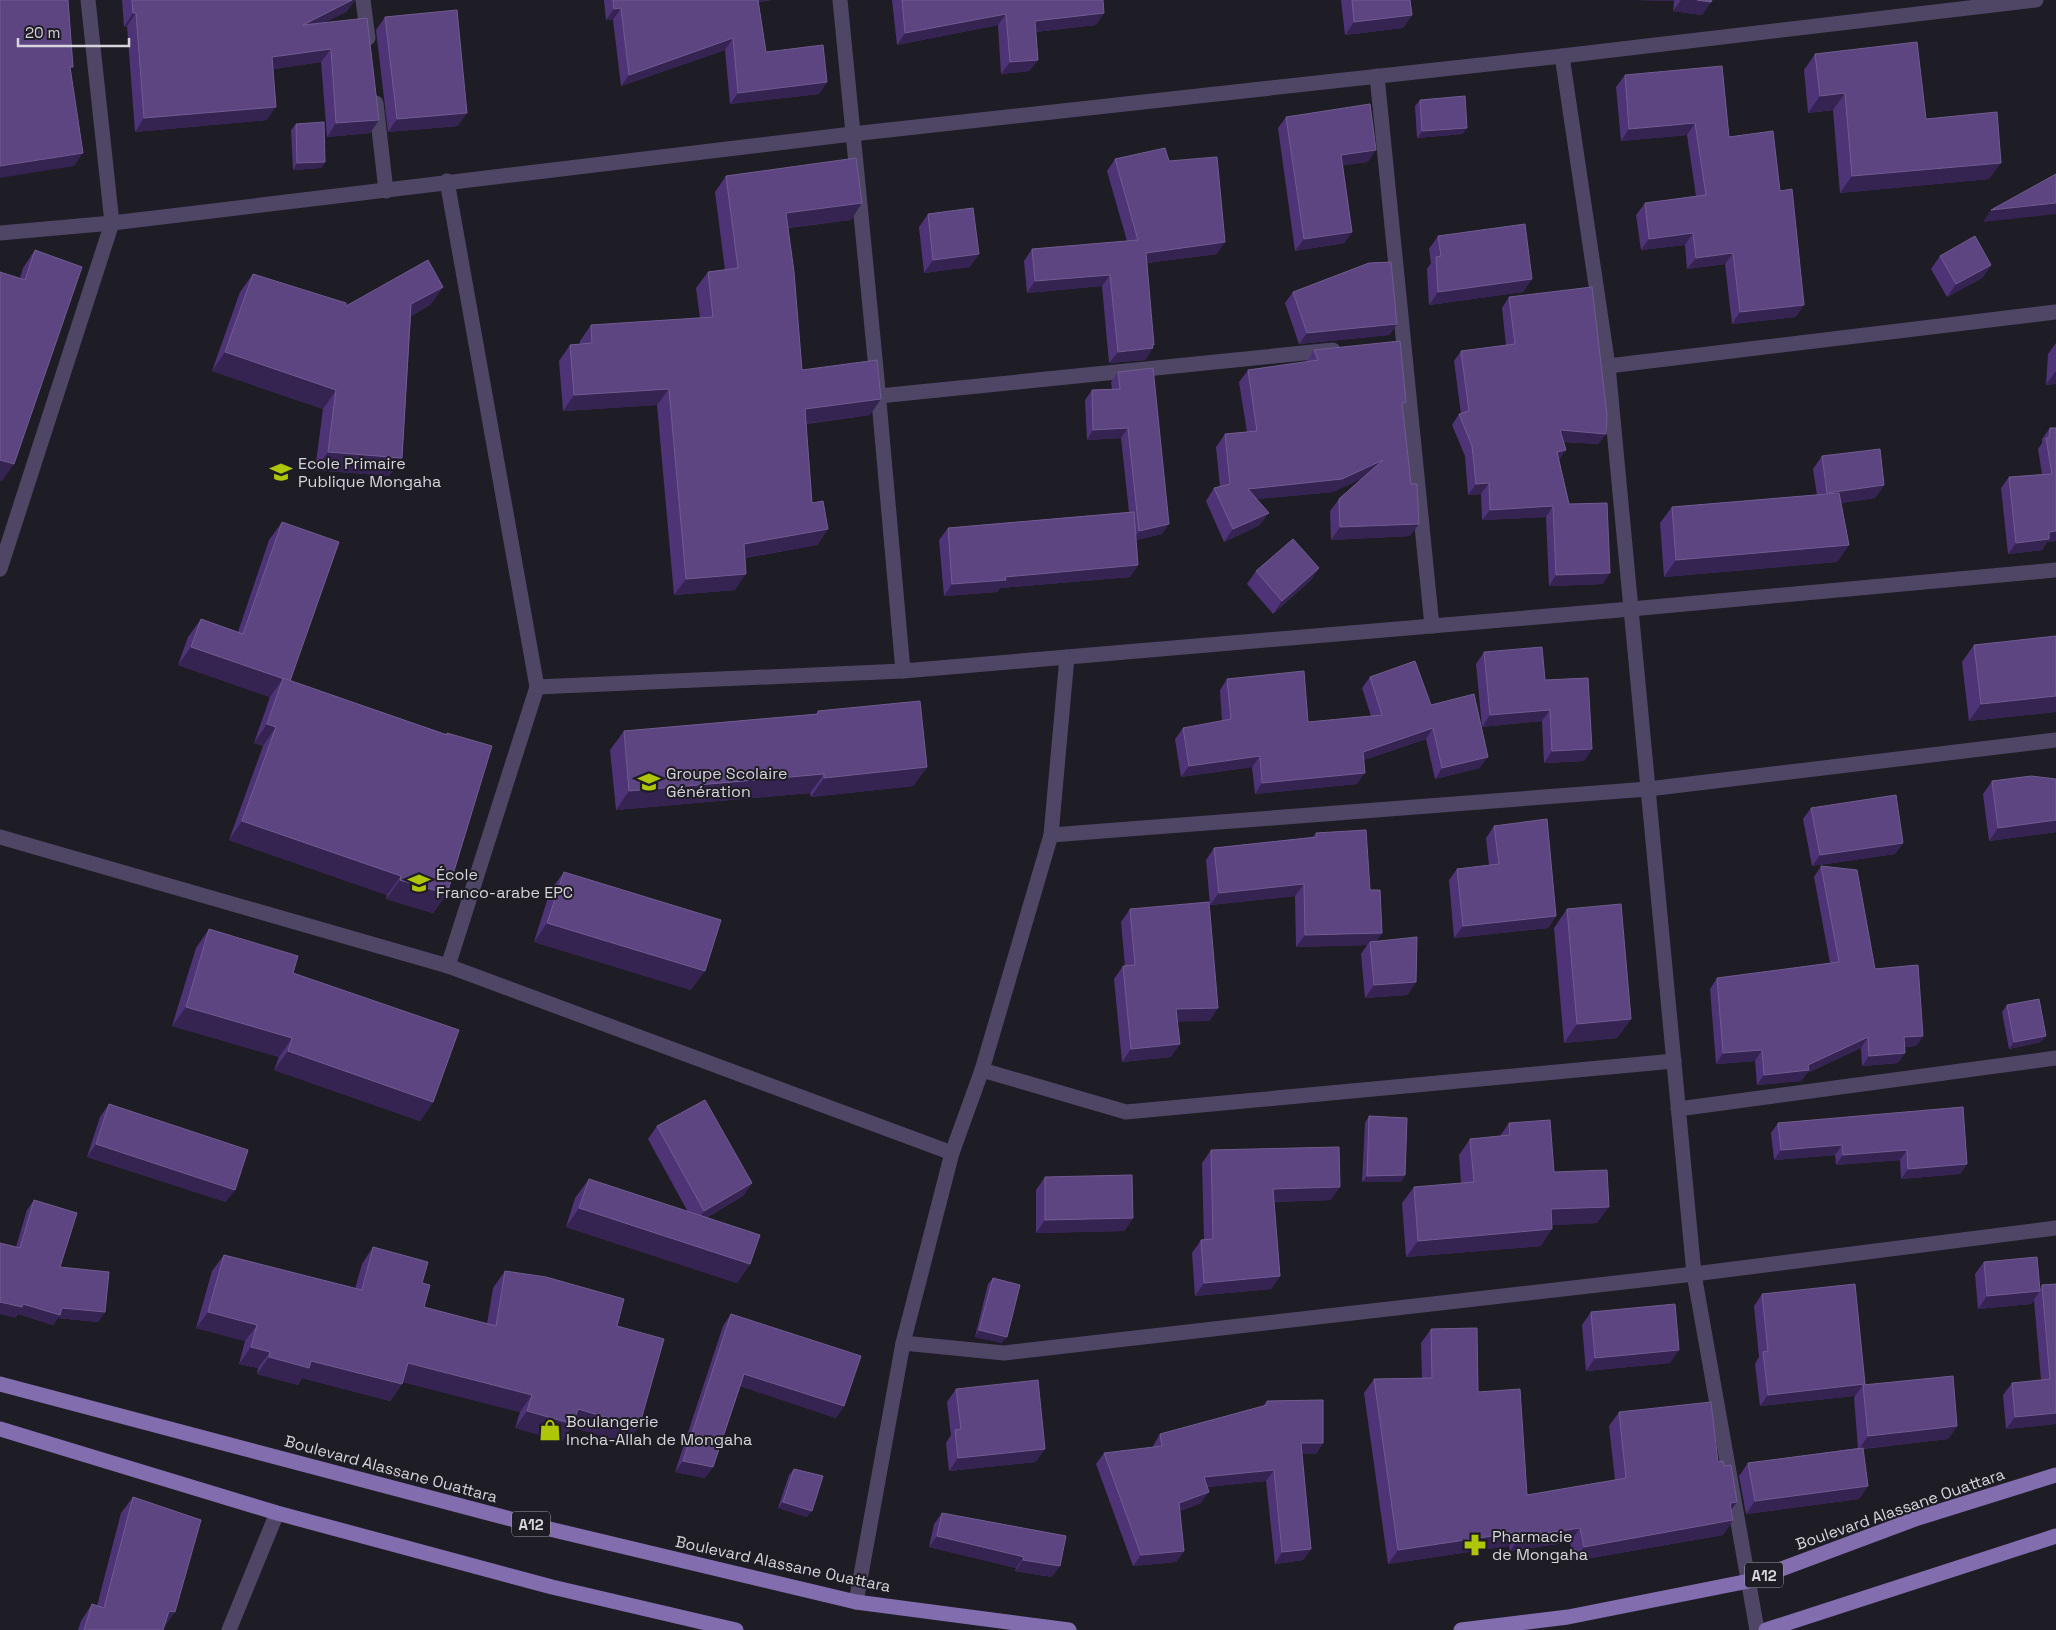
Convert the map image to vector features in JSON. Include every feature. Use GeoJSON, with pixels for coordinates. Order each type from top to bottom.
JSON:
{"type":"FeatureCollection","features":[{"type":"Feature","properties":{"kind":"main road","name":"Boulevard Alassane Ouattara"},"geometry":{"type":"LineString","coordinates":[[0,1384],[541,1527],[856,1602],[1069,1630]]}},
{"type":"Feature","properties":{"kind":"main road"},"geometry":{"type":"LineString","coordinates":[[0,1429],[277,1513],[552,1587],[736,1630]]}},
{"type":"Feature","properties":{"kind":"main road","name":"Boulevard Alassane Ouattara"},"geometry":{"type":"LineString","coordinates":[[1461,1630],[1568,1617],[1749,1581],[1918,1518],[2056,1475]]}},
{"type":"Feature","properties":{"kind":"main road"},"geometry":{"type":"LineString","coordinates":[[1766,1630],[2056,1536]]}},
{"type":"Feature","properties":{"kind":"street"},"geometry":{"type":"LineString","coordinates":[[0,568],[112,223],[88,0]]}},
{"type":"Feature","properties":{"kind":"street"},"geometry":{"type":"LineString","coordinates":[[363,0],[370,57]]}},
{"type":"Feature","properties":{"kind":"street"},"geometry":{"type":"LineString","coordinates":[[840,0],[903,672]]}},
{"type":"Feature","properties":{"kind":"street"},"geometry":{"type":"LineString","coordinates":[[0,234],[386,191],[447,182],[852,134],[1562,56],[2036,0]]}},
{"type":"Feature","properties":{"kind":"street"},"geometry":{"type":"LineString","coordinates":[[1562,56],[1608,366],[1694,1274],[1749,1581],[1756,1630]]}},
{"type":"Feature","properties":{"kind":"street"},"geometry":{"type":"LineString","coordinates":[[1377,76],[1399,344],[1432,626]]}},
{"type":"Feature","properties":{"kind":"street"},"geometry":{"type":"LineString","coordinates":[[374,86],[386,191]]}},
{"type":"Feature","properties":{"kind":"street"},"geometry":{"type":"LineString","coordinates":[[447,182],[537,687],[448,966]]}},
{"type":"Feature","properties":{"kind":"street"},"geometry":{"type":"LineString","coordinates":[[1608,366],[2056,312]]}},
{"type":"Feature","properties":{"kind":"street"},"geometry":{"type":"LineString","coordinates":[[878,396],[1344,349]]}},
{"type":"Feature","properties":{"kind":"street"},"geometry":{"type":"LineString","coordinates":[[537,687],[903,672],[2056,570]]}},
{"type":"Feature","properties":{"kind":"street"},"geometry":{"type":"LineString","coordinates":[[856,1602],[903,1344],[952,1153],[982,1070],[1052,835],[1067,657]]}},
{"type":"Feature","properties":{"kind":"street"},"geometry":{"type":"LineString","coordinates":[[1052,835],[1648,789],[2056,740]]}},
{"type":"Feature","properties":{"kind":"street"},"geometry":{"type":"LineString","coordinates":[[0,837],[448,966],[952,1153]]}},
{"type":"Feature","properties":{"kind":"street"},"geometry":{"type":"LineString","coordinates":[[1678,1109],[2056,1058]]}},
{"type":"Feature","properties":{"kind":"street"},"geometry":{"type":"LineString","coordinates":[[982,1070],[1126,1112],[1674,1061]]}},
{"type":"Feature","properties":{"kind":"street"},"geometry":{"type":"LineString","coordinates":[[903,1344],[1004,1353],[1694,1274],[2056,1228]]}},
{"type":"Feature","properties":{"kind":"street"},"geometry":{"type":"LineString","coordinates":[[228,1630],[277,1513]]}},
{"type":"Feature","properties":{"kind":"building"},"geometry":{"type":"Polygon","coordinates":[[[0,0],[68,0],[73,67],[70,67],[83,153],[0,166],[0,0]]]}},
{"type":"Feature","properties":{"kind":"building"},"geometry":{"type":"Polygon","coordinates":[[[132,0],[352,0],[303,25],[367,18],[379,120],[336,123],[331,49],[272,57],[276,107],[144,118],[136,13],[133,13],[132,0]]]}},
{"type":"Feature","properties":{"kind":"building"},"geometry":{"type":"Polygon","coordinates":[[[613,0],[758,0],[766,52],[823,45],[827,82],[738,93],[733,38],[629,75],[621,8],[614,9],[613,0]]]}},
{"type":"Feature","properties":{"kind":"building"},"geometry":{"type":"Polygon","coordinates":[[[902,0],[1103,0],[1104,13],[1035,21],[1038,60],[1010,62],[1006,14],[905,33],[902,0]]]}},
{"type":"Feature","properties":{"kind":"building"},"geometry":{"type":"Polygon","coordinates":[[[1352,0],[1410,0],[1412,15],[1354,22],[1352,0]]]}},
{"type":"Feature","properties":{"kind":"building"},"geometry":{"type":"Polygon","coordinates":[[[457,10],[467,113],[397,119],[385,17],[457,10]]]}},
{"type":"Feature","properties":{"kind":"building"},"geometry":{"type":"Polygon","coordinates":[[[1917,42],[1926,119],[1997,112],[2001,163],[1852,176],[1845,93],[1820,96],[1815,54],[1917,42]]]}},
{"type":"Feature","properties":{"kind":"building"},"geometry":{"type":"Polygon","coordinates":[[[1722,66],[1729,137],[1773,131],[1780,191],[1792,189],[1804,305],[1740,312],[1733,253],[1696,258],[1693,233],[1649,239],[1645,203],[1706,195],[1695,123],[1629,129],[1625,75],[1722,66]]]}},
{"type":"Feature","properties":{"kind":"building"},"geometry":{"type":"Polygon","coordinates":[[[1465,96],[1467,128],[1422,131],[1420,100],[1465,96]]]}},
{"type":"Feature","properties":{"kind":"building"},"geometry":{"type":"Polygon","coordinates":[[[1370,104],[1376,150],[1341,155],[1352,232],[1304,239],[1286,117],[1370,104]]]}},
{"type":"Feature","properties":{"kind":"building"},"geometry":{"type":"Polygon","coordinates":[[[324,122],[325,162],[297,163],[296,124],[324,122]]]}},
{"type":"Feature","properties":{"kind":"building"},"geometry":{"type":"Polygon","coordinates":[[[1165,148],[1169,161],[1217,157],[1225,242],[1146,253],[1154,345],[1152,345],[1153,348],[1118,352],[1110,275],[1035,281],[1032,249],[1138,240],[1115,159],[1165,148]]]}},
{"type":"Feature","properties":{"kind":"building"},"geometry":{"type":"Polygon","coordinates":[[[856,158],[862,203],[786,213],[794,272],[802,370],[877,360],[881,399],[805,409],[812,503],[823,501],[828,529],[744,544],[746,574],[686,579],[669,389],[574,395],[570,345],[592,343],[591,325],[713,317],[708,272],[738,268],[726,176],[856,158]]]}},
{"type":"Feature","properties":{"kind":"building"},"geometry":{"type":"Polygon","coordinates":[[[2056,174],[2056,203],[1991,210],[2056,174]]]}},
{"type":"Feature","properties":{"kind":"building"},"geometry":{"type":"Polygon","coordinates":[[[973,208],[979,254],[933,260],[928,214],[973,208]]]}},
{"type":"Feature","properties":{"kind":"building"},"geometry":{"type":"Polygon","coordinates":[[[1525,224],[1532,279],[1438,292],[1436,257],[1441,256],[1438,236],[1525,224]]]}},
{"type":"Feature","properties":{"kind":"building"},"geometry":{"type":"Polygon","coordinates":[[[1975,236],[1991,265],[1956,284],[1940,256],[1975,236]]]}},
{"type":"Feature","properties":{"kind":"building"},"geometry":{"type":"Polygon","coordinates":[[[35,250],[82,267],[14,464],[0,460],[0,272],[25,280],[35,250]]]}},
{"type":"Feature","properties":{"kind":"building"},"geometry":{"type":"Polygon","coordinates":[[[428,260],[443,287],[411,304],[402,458],[328,452],[336,390],[225,352],[253,274],[346,303],[346,306],[428,260]]]}},
{"type":"Feature","properties":{"kind":"building"},"geometry":{"type":"Polygon","coordinates":[[[1391,262],[1397,324],[1307,333],[1293,292],[1369,263],[1391,262]]]}},
{"type":"Feature","properties":{"kind":"building"},"geometry":{"type":"Polygon","coordinates":[[[1592,287],[1607,415],[1606,434],[1560,430],[1566,450],[1557,452],[1569,504],[1607,503],[1610,573],[1556,575],[1553,506],[1490,510],[1489,483],[1476,484],[1472,446],[1459,414],[1469,411],[1461,351],[1515,344],[1509,297],[1592,287]]]}},
{"type":"Feature","properties":{"kind":"building"},"geometry":{"type":"Polygon","coordinates":[[[1400,341],[1406,402],[1402,403],[1411,484],[1417,484],[1419,524],[1340,527],[1339,499],[1383,460],[1342,479],[1248,489],[1269,513],[1233,529],[1214,488],[1230,484],[1225,434],[1257,431],[1248,370],[1318,360],[1314,350],[1400,341]]]}},
{"type":"Feature","properties":{"kind":"building"},"geometry":{"type":"Polygon","coordinates":[[[1153,368],[1169,524],[1139,531],[1128,428],[1093,430],[1092,390],[1120,389],[1118,372],[1153,368]]]}},
{"type":"Feature","properties":{"kind":"building"},"geometry":{"type":"Polygon","coordinates":[[[2050,428],[2056,428],[2056,531],[2049,532],[2049,539],[2016,543],[2009,477],[2052,474],[2046,438],[2049,438],[2050,428]]]}},
{"type":"Feature","properties":{"kind":"building"},"geometry":{"type":"Polygon","coordinates":[[[1880,449],[1884,485],[1827,493],[1822,456],[1880,449]]]}},
{"type":"Feature","properties":{"kind":"building"},"geometry":{"type":"Polygon","coordinates":[[[1839,493],[1849,545],[1676,560],[1672,507],[1839,493]]]}},
{"type":"Feature","properties":{"kind":"building"},"geometry":{"type":"Polygon","coordinates":[[[1134,512],[1138,565],[1005,577],[1006,580],[952,584],[948,528],[1134,512]]]}},
{"type":"Feature","properties":{"kind":"building"},"geometry":{"type":"Polygon","coordinates":[[[282,522],[339,542],[290,681],[191,647],[201,619],[243,634],[282,522]]]}},
{"type":"Feature","properties":{"kind":"building"},"geometry":{"type":"Polygon","coordinates":[[[1293,539],[1319,568],[1282,601],[1256,571],[1293,539]]]}},
{"type":"Feature","properties":{"kind":"building"},"geometry":{"type":"Polygon","coordinates":[[[2056,636],[2056,696],[1981,704],[1974,645],[2056,636]]]}},
{"type":"Feature","properties":{"kind":"building"},"geometry":{"type":"Polygon","coordinates":[[[1542,647],[1545,680],[1588,678],[1592,749],[1552,751],[1550,710],[1490,715],[1484,652],[1542,647]]]}},
{"type":"Feature","properties":{"kind":"building"},"geometry":{"type":"Polygon","coordinates":[[[1415,661],[1431,705],[1474,694],[1488,757],[1442,768],[1433,728],[1363,752],[1365,773],[1262,783],[1260,756],[1189,766],[1183,728],[1231,719],[1227,679],[1304,671],[1308,722],[1382,715],[1370,677],[1415,661]]]}},
{"type":"Feature","properties":{"kind":"building"},"geometry":{"type":"Polygon","coordinates":[[[283,678],[447,735],[447,733],[492,746],[447,894],[400,880],[401,876],[242,821],[276,727],[267,724],[283,678]]]}},
{"type":"Feature","properties":{"kind":"building"},"geometry":{"type":"Polygon","coordinates":[[[920,701],[927,767],[824,778],[824,774],[629,791],[624,731],[818,714],[818,711],[920,701]]]}},
{"type":"Feature","properties":{"kind":"building"},"geometry":{"type":"Polygon","coordinates":[[[2031,776],[2056,779],[2056,820],[1998,828],[1992,781],[2031,776]]]}},
{"type":"Feature","properties":{"kind":"building"},"geometry":{"type":"Polygon","coordinates":[[[1896,795],[1903,843],[1820,855],[1811,808],[1896,795]]]}},
{"type":"Feature","properties":{"kind":"building"},"geometry":{"type":"Polygon","coordinates":[[[1547,819],[1556,916],[1463,926],[1457,869],[1499,864],[1494,826],[1547,819]]]}},
{"type":"Feature","properties":{"kind":"building"},"geometry":{"type":"Polygon","coordinates":[[[1366,830],[1370,890],[1380,890],[1382,933],[1305,935],[1304,884],[1219,893],[1214,848],[1317,837],[1316,833],[1366,830]]]}},
{"type":"Feature","properties":{"kind":"building"},"geometry":{"type":"Polygon","coordinates":[[[1821,866],[1857,870],[1875,969],[1918,965],[1923,1036],[1904,1037],[1905,1053],[1869,1056],[1868,1037],[1808,1065],[1809,1070],[1764,1075],[1762,1050],[1723,1053],[1717,978],[1839,962],[1821,866]]]}},
{"type":"Feature","properties":{"kind":"building"},"geometry":{"type":"Polygon","coordinates":[[[564,872],[721,920],[705,971],[547,923],[564,872]]]}},
{"type":"Feature","properties":{"kind":"building"},"geometry":{"type":"Polygon","coordinates":[[[1209,902],[1218,1008],[1176,1009],[1180,1044],[1131,1049],[1123,966],[1135,965],[1130,909],[1209,902]]]}},
{"type":"Feature","properties":{"kind":"building"},"geometry":{"type":"Polygon","coordinates":[[[1621,904],[1631,1019],[1577,1024],[1567,909],[1621,904]]]}},
{"type":"Feature","properties":{"kind":"building"},"geometry":{"type":"Polygon","coordinates":[[[209,929],[298,956],[293,973],[459,1030],[433,1102],[288,1051],[292,1038],[186,1007],[209,929]]]}},
{"type":"Feature","properties":{"kind":"building"},"geometry":{"type":"Polygon","coordinates":[[[1417,937],[1416,982],[1374,985],[1370,942],[1417,937]]]}},
{"type":"Feature","properties":{"kind":"building"},"geometry":{"type":"Polygon","coordinates":[[[2039,999],[2046,1036],[2014,1042],[2007,1005],[2039,999]]]}},
{"type":"Feature","properties":{"kind":"building"},"geometry":{"type":"Polygon","coordinates":[[[705,1100],[752,1183],[704,1211],[657,1126],[705,1100]]]}},
{"type":"Feature","properties":{"kind":"building"},"geometry":{"type":"Polygon","coordinates":[[[109,1104],[248,1150],[235,1190],[96,1144],[109,1104]]]}},
{"type":"Feature","properties":{"kind":"building"},"geometry":{"type":"Polygon","coordinates":[[[1963,1107],[1967,1164],[1908,1169],[1907,1150],[1843,1155],[1842,1145],[1781,1150],[1778,1123],[1963,1107]]]}},
{"type":"Feature","properties":{"kind":"building"},"geometry":{"type":"Polygon","coordinates":[[[1369,1116],[1407,1118],[1405,1175],[1367,1176],[1369,1116]]]}},
{"type":"Feature","properties":{"kind":"building"},"geometry":{"type":"Polygon","coordinates":[[[1550,1120],[1554,1172],[1607,1170],[1609,1207],[1551,1209],[1552,1229],[1418,1241],[1414,1187],[1474,1182],[1470,1139],[1510,1135],[1509,1123],[1550,1120]]]}},
{"type":"Feature","properties":{"kind":"building"},"geometry":{"type":"Polygon","coordinates":[[[1339,1147],[1340,1187],[1273,1189],[1280,1276],[1204,1283],[1201,1240],[1213,1239],[1211,1150],[1339,1147]]]}},
{"type":"Feature","properties":{"kind":"building"},"geometry":{"type":"Polygon","coordinates":[[[1132,1175],[1133,1218],[1045,1220],[1045,1177],[1132,1175]]]}},
{"type":"Feature","properties":{"kind":"building"},"geometry":{"type":"Polygon","coordinates":[[[589,1179],[760,1235],[750,1264],[579,1208],[589,1179]]]}},
{"type":"Feature","properties":{"kind":"building"},"geometry":{"type":"Polygon","coordinates":[[[34,1200],[77,1213],[60,1267],[109,1272],[105,1312],[62,1308],[60,1315],[23,1304],[22,1307],[0,1302],[0,1243],[20,1248],[34,1200]]]}},
{"type":"Feature","properties":{"kind":"building"},"geometry":{"type":"Polygon","coordinates":[[[373,1247],[428,1262],[422,1283],[430,1285],[424,1307],[496,1326],[505,1271],[546,1277],[624,1299],[617,1326],[664,1339],[639,1427],[578,1409],[573,1424],[527,1411],[532,1395],[408,1363],[402,1384],[311,1361],[309,1368],[269,1357],[270,1352],[251,1347],[257,1325],[208,1312],[224,1255],[362,1290],[373,1247]]]}},
{"type":"Feature","properties":{"kind":"building"},"geometry":{"type":"Polygon","coordinates":[[[2037,1257],[2040,1291],[1987,1296],[1984,1262],[2037,1257]]]}},
{"type":"Feature","properties":{"kind":"building"},"geometry":{"type":"Polygon","coordinates":[[[993,1278],[1020,1285],[1007,1337],[979,1330],[993,1278]]]}},
{"type":"Feature","properties":{"kind":"building"},"geometry":{"type":"Polygon","coordinates":[[[1855,1284],[1865,1384],[1768,1395],[1763,1352],[1768,1351],[1762,1294],[1855,1284]]]}},
{"type":"Feature","properties":{"kind":"building"},"geometry":{"type":"Polygon","coordinates":[[[2056,1284],[2056,1413],[2015,1417],[2012,1383],[2050,1379],[2042,1285],[2056,1284]]]}},
{"type":"Feature","properties":{"kind":"building"},"geometry":{"type":"Polygon","coordinates":[[[1675,1304],[1679,1350],[1595,1358],[1591,1312],[1675,1304]]]}},
{"type":"Feature","properties":{"kind":"building"},"geometry":{"type":"Polygon","coordinates":[[[731,1314],[861,1356],[844,1406],[744,1374],[713,1467],[683,1461],[731,1314]]]}},
{"type":"Feature","properties":{"kind":"building"},"geometry":{"type":"Polygon","coordinates":[[[1477,1328],[1478,1392],[1520,1389],[1527,1495],[1626,1478],[1619,1412],[1711,1402],[1718,1462],[1723,1461],[1724,1466],[1731,1465],[1737,1502],[1730,1503],[1733,1520],[1584,1547],[1580,1528],[1520,1537],[1519,1532],[1398,1550],[1374,1379],[1432,1378],[1431,1329],[1477,1328]]]}},
{"type":"Feature","properties":{"kind":"building"},"geometry":{"type":"Polygon","coordinates":[[[1953,1376],[1957,1426],[1868,1436],[1863,1385],[1953,1376]]]}},
{"type":"Feature","properties":{"kind":"building"},"geometry":{"type":"Polygon","coordinates":[[[1038,1380],[1045,1449],[958,1458],[955,1430],[961,1429],[956,1389],[1038,1380]]]}},
{"type":"Feature","properties":{"kind":"building"},"geometry":{"type":"Polygon","coordinates":[[[1323,1400],[1323,1443],[1301,1443],[1311,1549],[1282,1552],[1274,1470],[1204,1477],[1209,1492],[1179,1503],[1184,1551],[1141,1555],[1104,1453],[1162,1446],[1160,1434],[1267,1405],[1267,1401],[1323,1400]]]}},
{"type":"Feature","properties":{"kind":"building"},"geometry":{"type":"Polygon","coordinates":[[[1863,1448],[1868,1486],[1755,1501],[1748,1463],[1863,1448]]]}},
{"type":"Feature","properties":{"kind":"building"},"geometry":{"type":"Polygon","coordinates":[[[794,1469],[823,1476],[812,1511],[783,1502],[794,1469]]]}},
{"type":"Feature","properties":{"kind":"building"},"geometry":{"type":"Polygon","coordinates":[[[133,1497],[201,1520],[175,1612],[169,1611],[163,1630],[84,1630],[92,1604],[104,1608],[133,1497]]]}},
{"type":"Feature","properties":{"kind":"building"},"geometry":{"type":"Polygon","coordinates":[[[942,1513],[1066,1536],[1060,1566],[1023,1560],[1024,1557],[937,1536],[942,1513]]]}},
{"type":"Feature","properties":{"kind":"place","name":"Ecole Primaire Publique Mongaha"},"geometry":{"type":"Point","coordinates":[281,472]}},
{"type":"Feature","properties":{"kind":"place","name":"Groupe Scolaire Génération"},"geometry":{"type":"Point","coordinates":[649,782]}},
{"type":"Feature","properties":{"kind":"place","name":"École Franco-arabe EPC"},"geometry":{"type":"Point","coordinates":[419,883]}},
{"type":"Feature","properties":{"kind":"place","name":"Boulangerie Incha-Allah de Mongaha"},"geometry":{"type":"Point","coordinates":[550,1430]}},
{"type":"Feature","properties":{"kind":"place","name":"Pharmacie de Mongaha"},"geometry":{"type":"Point","coordinates":[1475,1545]}}]}
